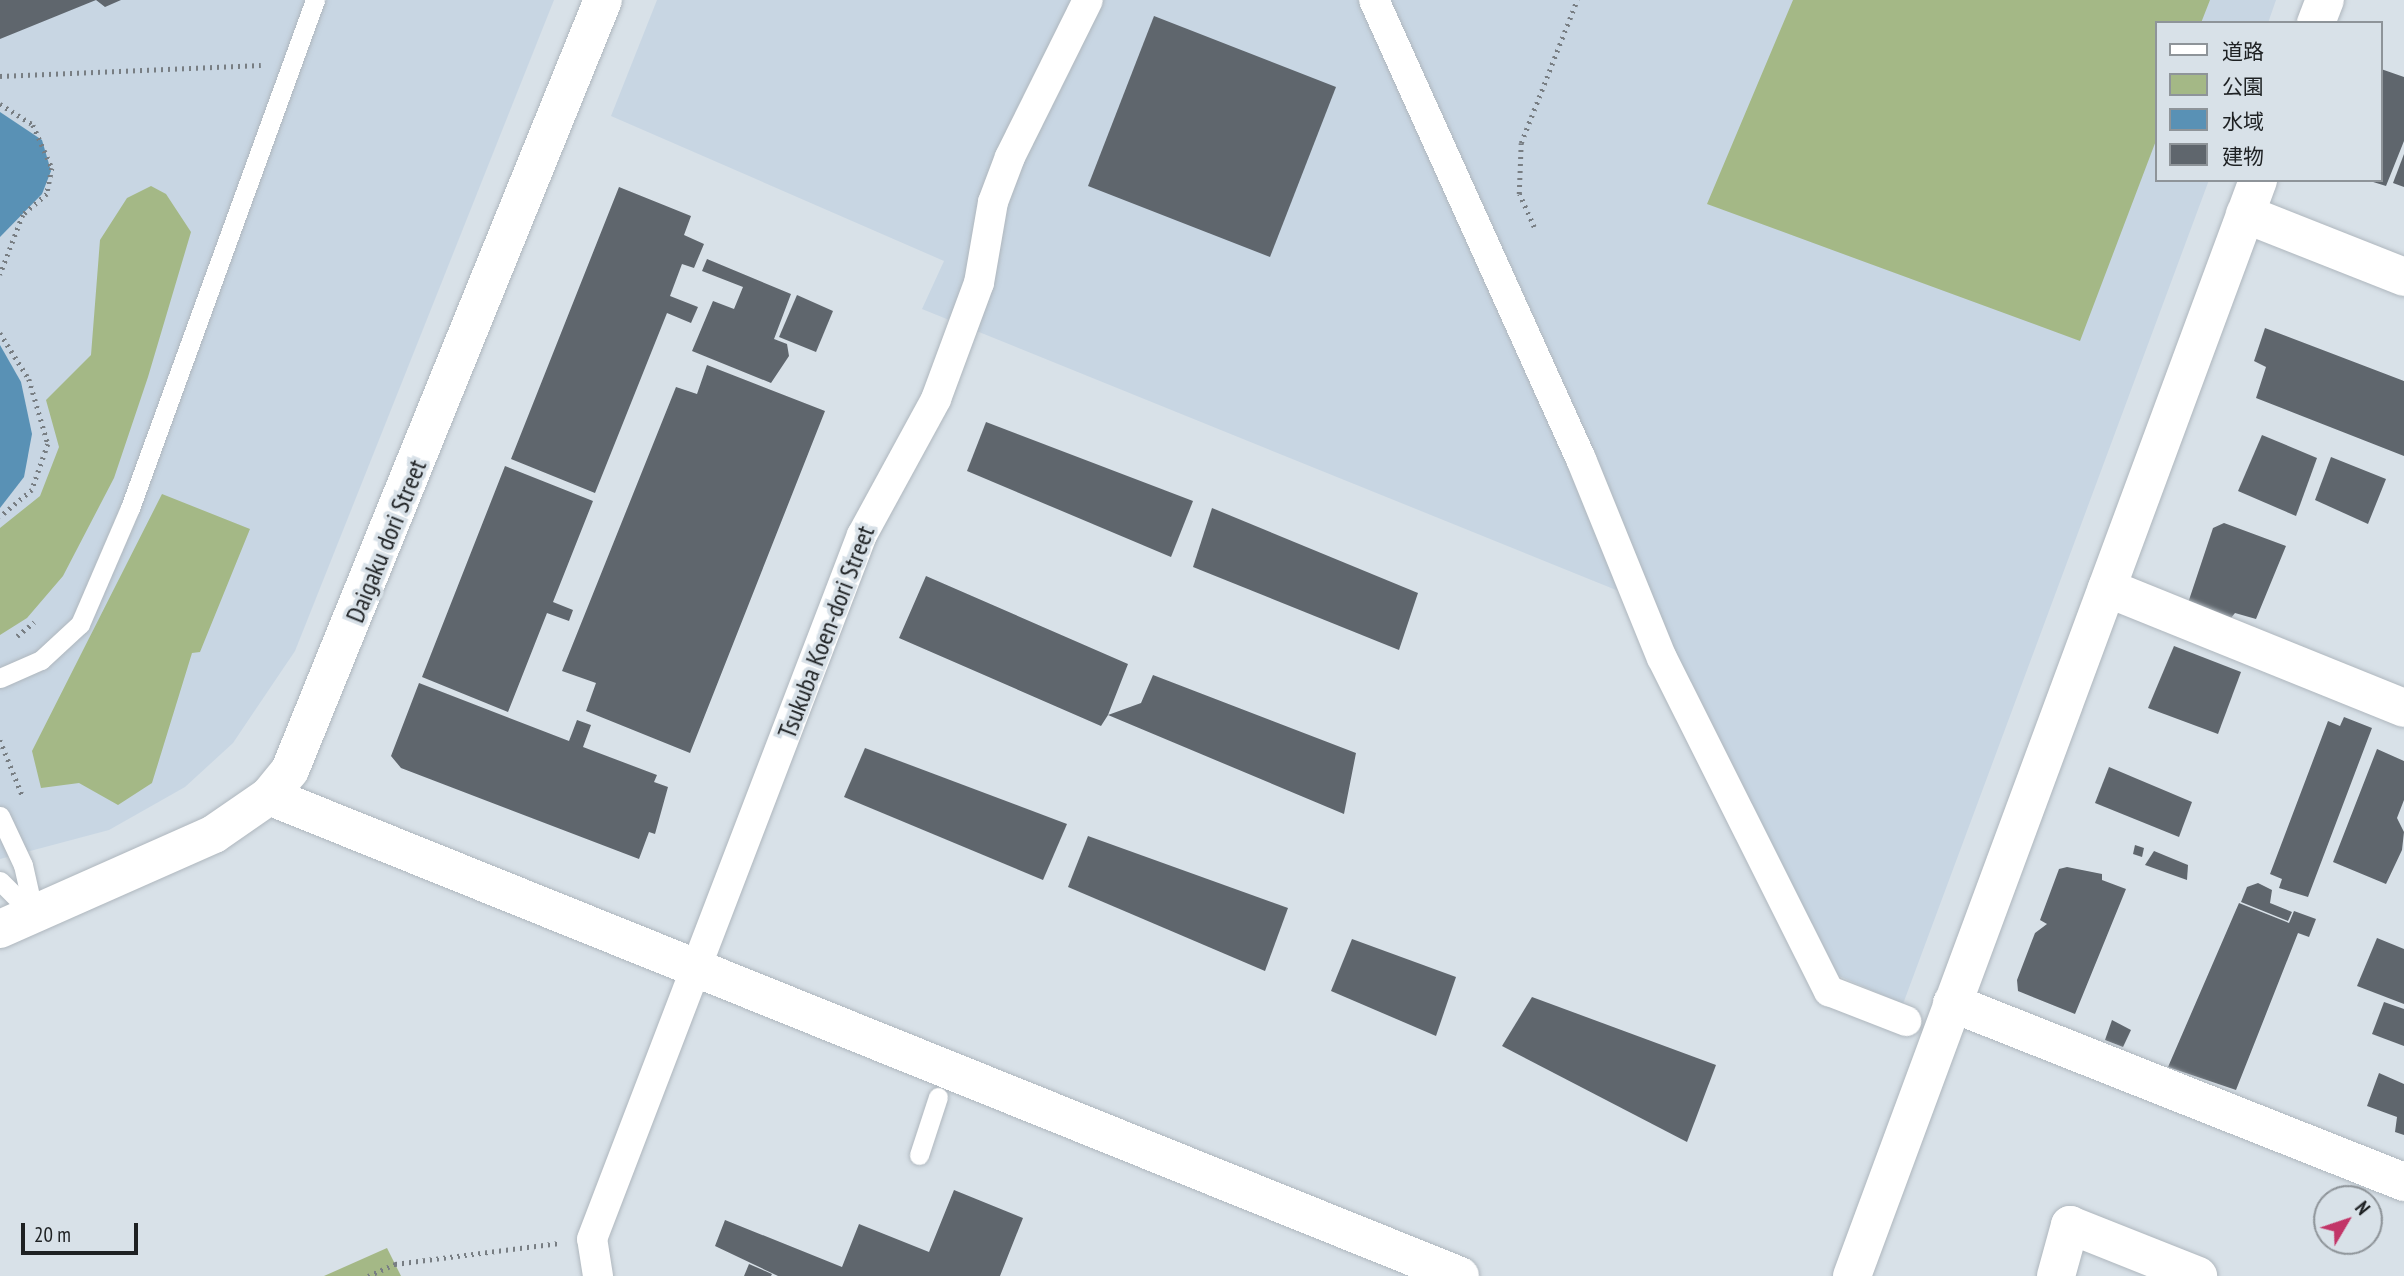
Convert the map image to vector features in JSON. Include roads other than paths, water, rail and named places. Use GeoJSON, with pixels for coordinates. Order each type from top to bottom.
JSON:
{"type":"FeatureCollection","features":[{"type":"Feature","properties":{"kind":"street","name":"Daigaku dori Street"},"geometry":{"type":"LineString","coordinates":[[17,922],[214,834],[269,796],[305,742],[603,0]]}},
{"type":"Feature","properties":{"kind":"street","name":"Tsukuba Koen-dori Street"},"geometry":{"type":"LineString","coordinates":[[598,1276],[592,1239],[862,535],[936,399],[979,283],[993,202],[1010,157],[1088,0]]}},
{"type":"Feature","properties":{"kind":"street"},"geometry":{"type":"LineString","coordinates":[[1374,0],[1581,459],[1662,658],[1829,991],[1906,1021]]}},
{"type":"Feature","properties":{"kind":"street"},"geometry":{"type":"LineString","coordinates":[[2317,21],[2325,0]]}},
{"type":"Feature","properties":{"kind":"street"},"geometry":{"type":"LineString","coordinates":[[1852,1276],[2252,197],[2404,277]]}},
{"type":"Feature","properties":{"kind":"street"},"geometry":{"type":"LineString","coordinates":[[2107,589],[2404,708]]}},
{"type":"Feature","properties":{"kind":"street"},"geometry":{"type":"LineString","coordinates":[[269,796],[1460,1276]]}},
{"type":"Feature","properties":{"kind":"street"},"geometry":{"type":"LineString","coordinates":[[1952,1003],[2404,1182]]}},
{"type":"Feature","properties":{"kind":"street"},"geometry":{"type":"LineString","coordinates":[[2056,1276],[2070,1225],[2198,1276]]}},
{"type":"Feature","properties":{"kind":"lane"},"geometry":{"type":"LineString","coordinates":[[0,678],[41,660],[80,624],[130,508],[316,0]]}},
{"type":"Feature","properties":{"kind":"lane"},"geometry":{"type":"LineString","coordinates":[[0,816],[23,866],[17,922]]}},
{"type":"Feature","properties":{"kind":"lane"},"geometry":{"type":"LineString","coordinates":[[0,881],[17,922]]}},
{"type":"Feature","properties":{"kind":"lane"},"geometry":{"type":"LineString","coordinates":[[919,1155],[938,1097]]}},
{"type":"Feature","properties":{"kind":"water"},"geometry":{"type":"Polygon","coordinates":[[[0,112],[42,140],[51,171],[42,194],[0,237],[0,112]]]}},
{"type":"Feature","properties":{"kind":"water"},"geometry":{"type":"Polygon","coordinates":[[[0,345],[21,382],[32,434],[24,477],[0,508],[0,345]]]}}]}
